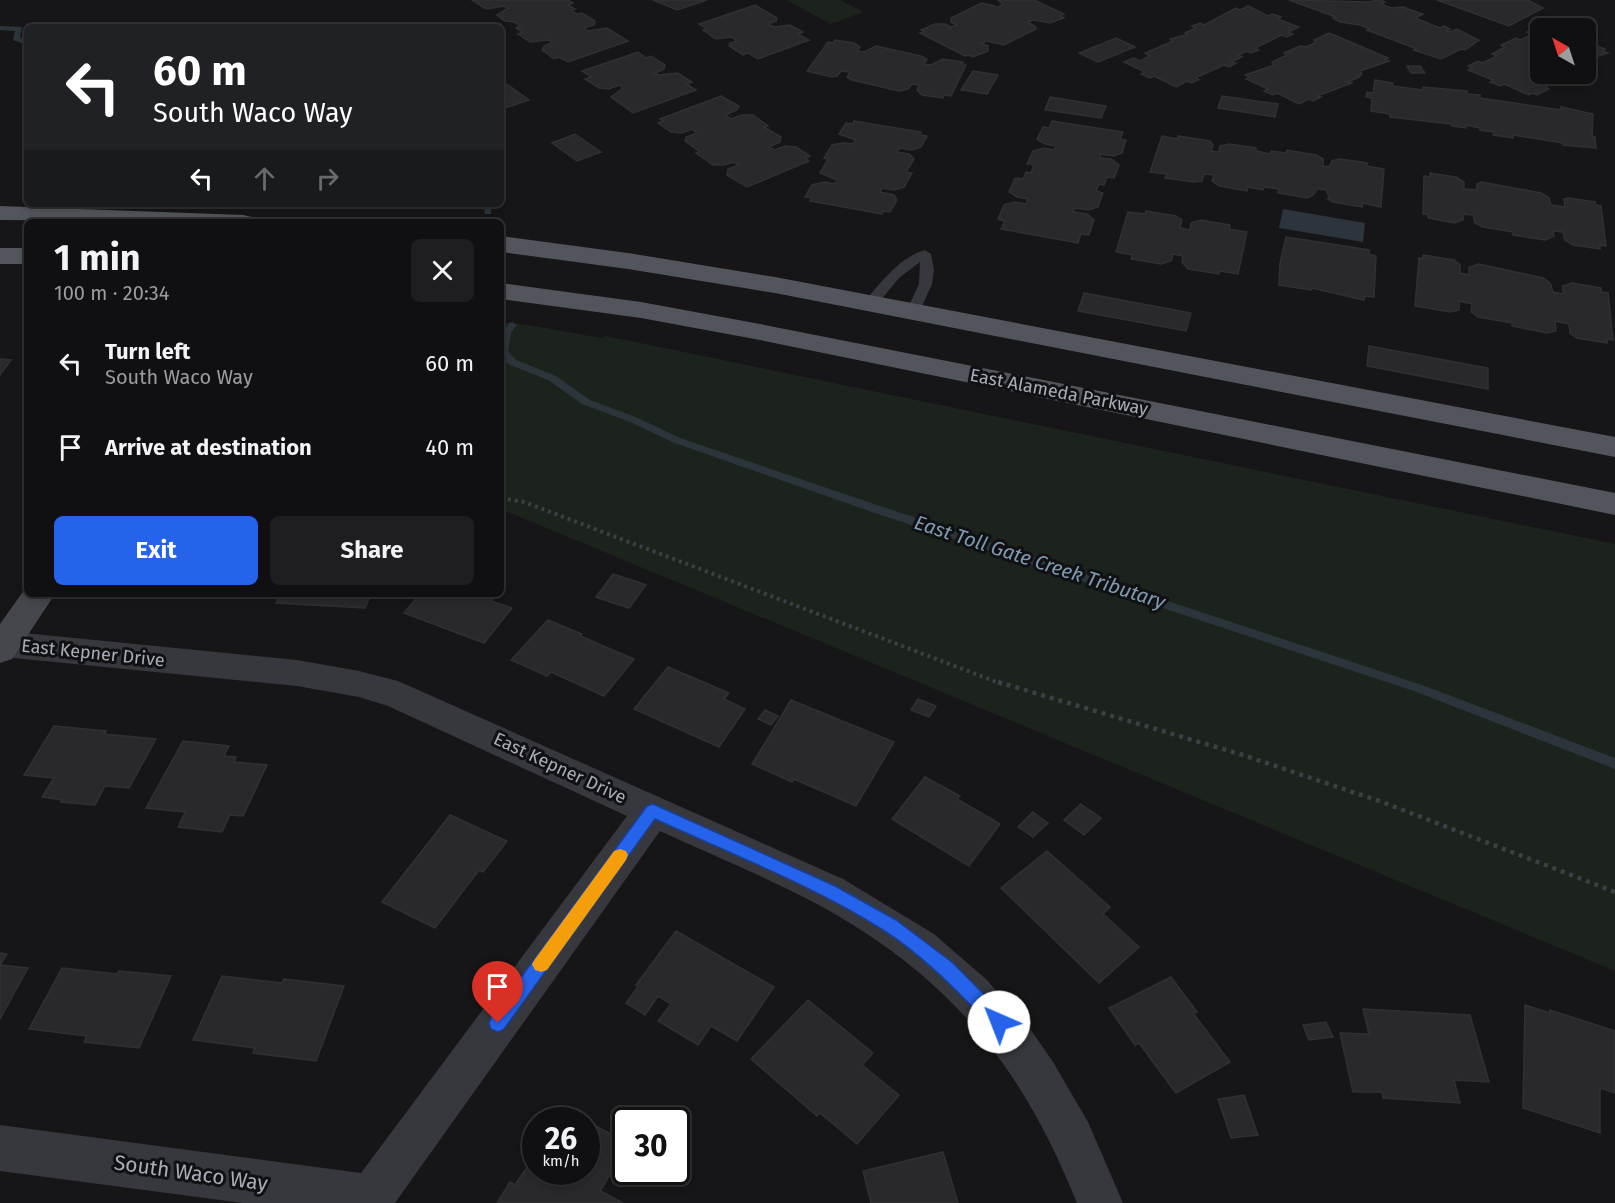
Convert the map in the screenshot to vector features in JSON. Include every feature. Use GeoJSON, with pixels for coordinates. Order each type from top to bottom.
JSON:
{"type":"FeatureCollection","features":[{"type":"Feature","properties":{"kind":"main road"},"geometry":{"type":"LineString","coordinates":[[0,213],[162,219]]}},
{"type":"Feature","properties":{"kind":"main road"},"geometry":{"type":"LineString","coordinates":[[504,244],[674,268],[1615,447]]}},
{"type":"Feature","properties":{"kind":"main road"},"geometry":{"type":"LineString","coordinates":[[0,256],[24,256]]}},
{"type":"Feature","properties":{"kind":"main road","name":"East Alameda Parkway"},"geometry":{"type":"LineString","coordinates":[[504,291],[618,307],[760,332],[1615,504]]}},
{"type":"Feature","properties":{"kind":"street"},"geometry":{"type":"LineString","coordinates":[[1,646],[37,597]]}},
{"type":"Feature","properties":{"kind":"street","name":"East Kepner Drive"},"geometry":{"type":"LineString","coordinates":[[1,646],[297,673],[359,684],[398,695],[829,891],[890,926],[947,969],[999,1022],[1043,1084],[1082,1157],[1100,1203]]}},
{"type":"Feature","properties":{"kind":"street","name":"South Waco Way"},"geometry":{"type":"LineString","coordinates":[[0,1148],[371,1197],[653,811]]}},
{"type":"Feature","properties":{"kind":"lane"},"geometry":{"type":"LineString","coordinates":[[870,304],[895,273],[925,254],[929,268],[928,279],[914,312]]}},
{"type":"Feature","properties":{"kind":"path"},"geometry":{"type":"LineString","coordinates":[[504,499],[524,502],[1000,683],[1243,755],[1385,803],[1615,892]]}},
{"type":"Feature","properties":{"kind":"shaded area"},"geometry":{"type":"Polygon","coordinates":[[[786,0],[840,0],[863,12],[831,24],[786,0]]]}},
{"type":"Feature","properties":{"kind":"shaded area"},"geometry":{"type":"Polygon","coordinates":[[[1283,209],[1365,223],[1363,242],[1279,228],[1283,209]]]}},
{"type":"Feature","properties":{"kind":"shaded area"},"geometry":{"type":"Polygon","coordinates":[[[504,322],[603,338],[606,336],[1615,544],[1615,971],[504,511],[504,322]]]}},
{"type":"Feature","properties":{"kind":"building"},"geometry":{"type":"Polygon","coordinates":[[[472,0],[568,0],[573,3],[568,5],[575,9],[571,10],[577,14],[582,13],[595,21],[594,25],[584,28],[588,31],[607,28],[628,41],[568,62],[559,57],[554,59],[542,50],[544,46],[553,42],[549,40],[530,42],[518,34],[523,32],[516,28],[520,26],[514,22],[505,21],[497,15],[508,8],[504,6],[486,9],[472,0]]]}},
{"type":"Feature","properties":{"kind":"building"},"geometry":{"type":"Polygon","coordinates":[[[653,0],[707,0],[677,10],[653,0]]]}},
{"type":"Feature","properties":{"kind":"building"},"geometry":{"type":"Polygon","coordinates":[[[998,0],[1034,0],[1064,14],[1060,16],[1064,18],[1050,23],[1034,20],[1027,22],[1036,29],[1004,45],[987,41],[981,43],[988,46],[988,51],[973,57],[965,56],[920,33],[924,32],[921,30],[935,24],[945,24],[951,27],[957,25],[951,22],[951,18],[982,3],[998,7],[1003,5],[998,0]]]}},
{"type":"Feature","properties":{"kind":"building"},"geometry":{"type":"Polygon","coordinates":[[[1289,0],[1368,2],[1380,0],[1385,2],[1381,4],[1392,8],[1403,7],[1423,14],[1415,18],[1440,28],[1444,26],[1450,29],[1446,30],[1450,32],[1457,29],[1479,40],[1465,50],[1461,49],[1441,59],[1414,50],[1417,49],[1367,30],[1370,29],[1360,25],[1340,22],[1333,18],[1336,17],[1289,0]]]}},
{"type":"Feature","properties":{"kind":"building"},"geometry":{"type":"Polygon","coordinates":[[[1437,0],[1528,0],[1543,8],[1509,26],[1437,0]]]}},
{"type":"Feature","properties":{"kind":"building"},"geometry":{"type":"Polygon","coordinates":[[[755,5],[777,18],[776,21],[768,24],[774,27],[790,25],[803,32],[798,34],[809,40],[758,59],[748,53],[743,55],[729,46],[730,43],[737,41],[731,37],[716,39],[703,30],[707,29],[699,24],[755,5]]]}},
{"type":"Feature","properties":{"kind":"building"},"geometry":{"type":"Polygon","coordinates":[[[1248,6],[1268,16],[1273,14],[1281,17],[1278,19],[1299,27],[1288,32],[1293,34],[1287,37],[1282,35],[1255,48],[1259,50],[1251,53],[1247,51],[1238,55],[1242,57],[1231,62],[1236,63],[1229,67],[1224,65],[1195,78],[1199,80],[1191,83],[1187,81],[1176,87],[1154,76],[1150,78],[1141,74],[1145,72],[1124,62],[1134,58],[1140,61],[1150,56],[1145,53],[1173,41],[1170,39],[1189,34],[1185,33],[1196,28],[1192,26],[1200,23],[1204,25],[1236,8],[1240,10],[1248,6]]]}},
{"type":"Feature","properties":{"kind":"building"},"geometry":{"type":"Polygon","coordinates":[[[1329,33],[1388,58],[1385,59],[1389,61],[1360,71],[1362,74],[1359,77],[1348,82],[1352,83],[1317,96],[1321,97],[1313,101],[1309,99],[1299,104],[1277,93],[1273,95],[1264,91],[1268,89],[1246,79],[1249,77],[1245,75],[1274,65],[1272,62],[1287,55],[1284,53],[1315,43],[1314,40],[1329,33]]]}},
{"type":"Feature","properties":{"kind":"building"},"geometry":{"type":"Polygon","coordinates":[[[1530,35],[1530,84],[1550,84],[1545,87],[1549,89],[1537,95],[1532,93],[1529,95],[1504,84],[1501,86],[1490,82],[1493,80],[1468,70],[1472,68],[1468,66],[1478,61],[1482,63],[1497,56],[1492,54],[1505,47],[1501,45],[1516,38],[1520,40],[1530,35]]]}},
{"type":"Feature","properties":{"kind":"building"},"geometry":{"type":"Polygon","coordinates":[[[1116,38],[1135,47],[1098,62],[1079,53],[1116,38]]]}},
{"type":"Feature","properties":{"kind":"building"},"geometry":{"type":"Polygon","coordinates":[[[835,40],[854,43],[860,47],[857,51],[864,52],[876,46],[921,56],[927,59],[924,64],[931,65],[943,59],[963,62],[962,64],[966,65],[951,96],[944,95],[943,98],[922,95],[917,90],[919,85],[912,84],[908,89],[899,91],[852,80],[847,77],[850,72],[841,71],[837,76],[832,77],[807,71],[828,42],[833,43],[835,40]]]}},
{"type":"Feature","properties":{"kind":"building"},"geometry":{"type":"Polygon","coordinates":[[[1596,46],[1605,49],[1602,51],[1608,53],[1596,57],[1596,46]]]}},
{"type":"Feature","properties":{"kind":"building"},"geometry":{"type":"Polygon","coordinates":[[[638,52],[646,58],[651,56],[665,65],[664,69],[655,73],[659,75],[678,73],[692,82],[687,84],[696,90],[633,113],[611,97],[623,88],[619,85],[609,89],[599,88],[585,79],[591,77],[582,71],[638,52]]]}},
{"type":"Feature","properties":{"kind":"building"},"geometry":{"type":"Polygon","coordinates":[[[1407,66],[1420,66],[1425,73],[1411,73],[1407,66]]]}},
{"type":"Feature","properties":{"kind":"building"},"geometry":{"type":"Polygon","coordinates":[[[973,71],[998,75],[987,94],[961,90],[973,71]]]}},
{"type":"Feature","properties":{"kind":"building"},"geometry":{"type":"Polygon","coordinates":[[[1375,80],[1393,83],[1392,86],[1422,90],[1423,87],[1467,91],[1467,94],[1480,95],[1480,98],[1561,110],[1561,107],[1593,114],[1592,137],[1595,137],[1596,148],[1563,145],[1563,143],[1513,135],[1513,138],[1493,135],[1494,132],[1466,125],[1466,128],[1451,124],[1390,117],[1390,114],[1371,111],[1372,98],[1366,97],[1367,92],[1373,93],[1375,80]]]}},
{"type":"Feature","properties":{"kind":"building"},"geometry":{"type":"Polygon","coordinates":[[[504,82],[529,100],[504,107],[504,82]]]}},
{"type":"Feature","properties":{"kind":"building"},"geometry":{"type":"Polygon","coordinates":[[[721,96],[739,106],[737,110],[725,115],[731,119],[742,115],[753,115],[768,126],[764,127],[781,137],[780,142],[769,147],[775,150],[785,146],[796,147],[810,156],[805,158],[809,161],[747,187],[727,175],[728,169],[739,165],[733,162],[713,165],[696,153],[700,152],[685,141],[686,137],[697,133],[692,129],[682,133],[671,132],[658,123],[663,121],[660,119],[721,96]]]}},
{"type":"Feature","properties":{"kind":"building"},"geometry":{"type":"Polygon","coordinates":[[[1222,96],[1278,104],[1275,117],[1218,108],[1222,96]]]}},
{"type":"Feature","properties":{"kind":"building"},"geometry":{"type":"Polygon","coordinates":[[[1050,97],[1106,106],[1101,118],[1045,110],[1050,97]]]}},
{"type":"Feature","properties":{"kind":"building"},"geometry":{"type":"Polygon","coordinates":[[[854,121],[921,132],[920,135],[927,136],[921,147],[912,150],[899,148],[897,152],[909,154],[914,159],[906,172],[912,173],[904,187],[894,190],[882,188],[880,192],[894,195],[897,200],[890,212],[884,211],[882,214],[810,201],[812,198],[805,197],[812,185],[824,182],[835,184],[837,180],[820,173],[828,159],[824,158],[832,145],[853,144],[856,140],[839,134],[846,123],[853,124],[854,121]]]}},
{"type":"Feature","properties":{"kind":"building"},"geometry":{"type":"Polygon","coordinates":[[[1052,121],[1123,132],[1120,139],[1126,140],[1122,153],[1113,156],[1101,154],[1100,158],[1111,159],[1119,165],[1114,178],[1107,177],[1104,185],[1099,184],[1096,191],[1103,193],[1098,207],[1088,210],[1075,208],[1073,212],[1087,214],[1094,220],[1089,235],[1081,234],[1078,243],[1001,229],[1005,221],[998,219],[1004,205],[1015,202],[1026,204],[1028,199],[1017,197],[1009,192],[1015,178],[1023,179],[1026,172],[1031,173],[1034,165],[1027,164],[1033,151],[1043,148],[1054,150],[1056,146],[1045,144],[1037,139],[1043,127],[1049,128],[1052,121]]]}},
{"type":"Feature","properties":{"kind":"building"},"geometry":{"type":"Polygon","coordinates":[[[575,134],[601,152],[577,161],[552,143],[575,134]]]}},
{"type":"Feature","properties":{"kind":"building"},"geometry":{"type":"Polygon","coordinates":[[[1162,136],[1210,141],[1213,145],[1211,151],[1219,152],[1220,146],[1229,144],[1256,148],[1256,151],[1270,154],[1271,151],[1286,153],[1287,150],[1316,155],[1323,159],[1323,166],[1329,167],[1332,161],[1340,159],[1367,163],[1367,166],[1384,169],[1381,207],[1363,203],[1362,207],[1333,202],[1328,199],[1330,199],[1326,190],[1317,189],[1307,198],[1278,193],[1279,189],[1264,187],[1263,190],[1248,187],[1247,191],[1219,186],[1212,181],[1214,175],[1204,174],[1202,181],[1194,182],[1165,178],[1167,174],[1150,172],[1162,136]]]}},
{"type":"Feature","properties":{"kind":"building"},"geometry":{"type":"Polygon","coordinates":[[[1430,173],[1456,177],[1464,182],[1464,189],[1477,190],[1477,184],[1482,182],[1541,193],[1549,198],[1551,205],[1565,207],[1564,199],[1569,198],[1595,202],[1596,205],[1601,206],[1606,246],[1600,245],[1600,249],[1573,245],[1565,240],[1563,232],[1553,231],[1554,236],[1545,240],[1513,235],[1513,232],[1483,227],[1475,223],[1473,215],[1464,214],[1463,220],[1454,223],[1428,218],[1428,214],[1423,214],[1424,176],[1430,177],[1430,173]]]}},
{"type":"Feature","properties":{"kind":"building"},"geometry":{"type":"Polygon","coordinates":[[[1146,211],[1176,216],[1182,220],[1180,228],[1190,230],[1191,223],[1201,220],[1230,225],[1229,229],[1247,232],[1238,274],[1220,271],[1219,274],[1188,269],[1182,262],[1183,256],[1173,254],[1171,261],[1161,264],[1131,259],[1133,255],[1116,252],[1128,212],[1145,214],[1146,211]]]}},
{"type":"Feature","properties":{"kind":"building"},"geometry":{"type":"Polygon","coordinates":[[[1286,237],[1369,250],[1369,254],[1376,256],[1374,297],[1365,296],[1364,300],[1312,288],[1311,290],[1279,285],[1280,263],[1286,237]]]}},
{"type":"Feature","properties":{"kind":"building"},"geometry":{"type":"Polygon","coordinates":[[[1423,255],[1454,260],[1460,265],[1460,273],[1469,275],[1469,267],[1479,264],[1543,278],[1550,283],[1553,292],[1563,294],[1563,286],[1572,283],[1601,288],[1601,292],[1608,293],[1613,340],[1607,339],[1607,343],[1577,338],[1570,333],[1569,324],[1555,321],[1556,331],[1547,333],[1512,326],[1512,323],[1478,317],[1471,312],[1472,304],[1459,301],[1459,310],[1450,312],[1415,306],[1419,258],[1422,259],[1423,255]]]}},
{"type":"Feature","properties":{"kind":"building"},"geometry":{"type":"Polygon","coordinates":[[[1084,293],[1191,313],[1186,331],[1078,311],[1084,293]]]}},
{"type":"Feature","properties":{"kind":"building"},"geometry":{"type":"Polygon","coordinates":[[[1369,346],[1488,368],[1488,389],[1367,366],[1369,346]]]}},
{"type":"Feature","properties":{"kind":"building"},"geometry":{"type":"Polygon","coordinates":[[[0,359],[11,360],[0,375],[0,359]]]}},
{"type":"Feature","properties":{"kind":"building"},"geometry":{"type":"Polygon","coordinates":[[[613,574],[646,585],[629,608],[596,597],[613,574]]]}},
{"type":"Feature","properties":{"kind":"building"},"geometry":{"type":"Polygon","coordinates":[[[279,597],[370,597],[365,608],[276,603],[279,597]]]}},
{"type":"Feature","properties":{"kind":"building"},"geometry":{"type":"Polygon","coordinates":[[[417,597],[495,597],[491,601],[512,608],[484,643],[404,613],[417,597]]]}},
{"type":"Feature","properties":{"kind":"building"},"geometry":{"type":"Polygon","coordinates":[[[548,620],[634,659],[604,696],[551,672],[547,676],[511,660],[548,620]]]}},
{"type":"Feature","properties":{"kind":"building"},"geometry":{"type":"Polygon","coordinates":[[[668,667],[729,693],[724,699],[745,709],[719,747],[634,709],[668,667]]]}},
{"type":"Feature","properties":{"kind":"building"},"geometry":{"type":"Polygon","coordinates":[[[918,699],[936,706],[929,717],[911,710],[918,699]]]}},
{"type":"Feature","properties":{"kind":"building"},"geometry":{"type":"Polygon","coordinates":[[[791,700],[894,742],[856,806],[794,779],[792,782],[752,764],[791,700]]]}},
{"type":"Feature","properties":{"kind":"building"},"geometry":{"type":"Polygon","coordinates":[[[765,710],[778,716],[771,725],[758,719],[765,710]]]}},
{"type":"Feature","properties":{"kind":"building"},"geometry":{"type":"Polygon","coordinates":[[[54,726],[156,739],[129,788],[105,786],[95,805],[61,802],[62,800],[42,797],[54,778],[24,775],[54,726]]]}},
{"type":"Feature","properties":{"kind":"building"},"geometry":{"type":"Polygon","coordinates":[[[183,741],[229,746],[224,756],[236,757],[234,762],[267,765],[243,816],[230,815],[222,832],[178,827],[185,812],[146,808],[183,741]]]}},
{"type":"Feature","properties":{"kind":"building"},"geometry":{"type":"Polygon","coordinates":[[[925,777],[960,796],[957,799],[1000,824],[969,866],[892,819],[925,777]]]}},
{"type":"Feature","properties":{"kind":"building"},"geometry":{"type":"Polygon","coordinates":[[[1081,804],[1101,818],[1084,835],[1064,820],[1081,804]]]}},
{"type":"Feature","properties":{"kind":"building"},"geometry":{"type":"Polygon","coordinates":[[[1033,812],[1048,823],[1033,837],[1018,827],[1033,812]]]}},
{"type":"Feature","properties":{"kind":"building"},"geometry":{"type":"Polygon","coordinates":[[[450,815],[507,841],[483,872],[479,870],[435,928],[382,902],[450,815]]]}},
{"type":"Feature","properties":{"kind":"building"},"geometry":{"type":"Polygon","coordinates":[[[1047,851],[1110,907],[1103,914],[1139,947],[1099,983],[1001,888],[1047,851]]]}},
{"type":"Feature","properties":{"kind":"building"},"geometry":{"type":"Polygon","coordinates":[[[676,931],[774,987],[737,1041],[711,1026],[698,1045],[658,1021],[671,1004],[658,996],[645,1015],[626,1003],[638,987],[636,985],[676,931]]]}},
{"type":"Feature","properties":{"kind":"building"},"geometry":{"type":"Polygon","coordinates":[[[0,953],[7,954],[0,965],[0,953]]]}},
{"type":"Feature","properties":{"kind":"building"},"geometry":{"type":"Polygon","coordinates":[[[0,965],[28,968],[0,1019],[0,965]]]}},
{"type":"Feature","properties":{"kind":"building"},"geometry":{"type":"Polygon","coordinates":[[[62,968],[117,974],[119,971],[171,976],[139,1048],[84,1042],[87,1036],[29,1029],[62,968]]]}},
{"type":"Feature","properties":{"kind":"building"},"geometry":{"type":"Polygon","coordinates":[[[222,976],[282,983],[284,979],[344,986],[316,1061],[253,1053],[255,1048],[193,1040],[222,976]]]}},
{"type":"Feature","properties":{"kind":"building"},"geometry":{"type":"Polygon","coordinates":[[[1171,977],[1197,1012],[1193,1013],[1230,1062],[1176,1093],[1139,1043],[1135,1045],[1109,1008],[1171,977]]]}},
{"type":"Feature","properties":{"kind":"building"},"geometry":{"type":"Polygon","coordinates":[[[808,1000],[873,1053],[862,1065],[899,1095],[857,1144],[820,1113],[817,1116],[751,1059],[808,1000]]]}},
{"type":"Feature","properties":{"kind":"building"},"geometry":{"type":"Polygon","coordinates":[[[1525,1005],[1550,1013],[1550,1010],[1615,1031],[1615,1093],[1600,1088],[1600,1133],[1523,1108],[1525,1005]]]}},
{"type":"Feature","properties":{"kind":"building"},"geometry":{"type":"Polygon","coordinates":[[[1363,1009],[1470,1015],[1489,1082],[1454,1080],[1460,1103],[1383,1098],[1382,1092],[1353,1092],[1340,1033],[1369,1034],[1363,1009]]]}},
{"type":"Feature","properties":{"kind":"building"},"geometry":{"type":"Polygon","coordinates":[[[1326,1022],[1333,1037],[1309,1040],[1303,1025],[1326,1022]]]}},
{"type":"Feature","properties":{"kind":"building"},"geometry":{"type":"Polygon","coordinates":[[[1244,1095],[1258,1135],[1231,1138],[1218,1099],[1244,1095]]]}},
{"type":"Feature","properties":{"kind":"building"},"geometry":{"type":"Polygon","coordinates":[[[600,1128],[612,1135],[612,1171],[600,1191],[623,1203],[497,1203],[510,1182],[515,1185],[522,1175],[522,1185],[600,1185],[600,1128]]]}},
{"type":"Feature","properties":{"kind":"building"},"geometry":{"type":"Polygon","coordinates":[[[943,1152],[958,1203],[871,1203],[863,1171],[943,1152]]]}},
{"type":"Feature","properties":{"kind":"waterway","name":"East Toll Gate Creek Tributary"},"geometry":{"type":"LineString","coordinates":[[0,28],[19,29],[16,38],[24,42]]}},
{"type":"Feature","properties":{"kind":"waterway","name":"East Toll Gate Creek Tributary"},"geometry":{"type":"LineString","coordinates":[[487,207],[488,212]]}},
{"type":"Feature","properties":{"kind":"waterway","name":"East Toll Gate Creek Tributary"},"geometry":{"type":"LineString","coordinates":[[504,345],[506,333],[512,325]]}},
{"type":"Feature","properties":{"kind":"waterway","name":"East Toll Gate Creek Tributary"},"geometry":{"type":"LineString","coordinates":[[504,352],[512,362],[552,378],[586,402],[634,420],[676,440],[876,509],[1418,688],[1615,764]]}},
{"type":"Feature","properties":{"kind":"slow traffic"},"geometry":{"type":"LineString","coordinates":[[541,964],[620,855]]}},
{"type":"Feature","properties":{"kind":"route"},"geometry":{"type":"LineString","coordinates":[[498,1023],[653,811],[829,891],[890,926],[947,969],[999,1022]]}}]}
